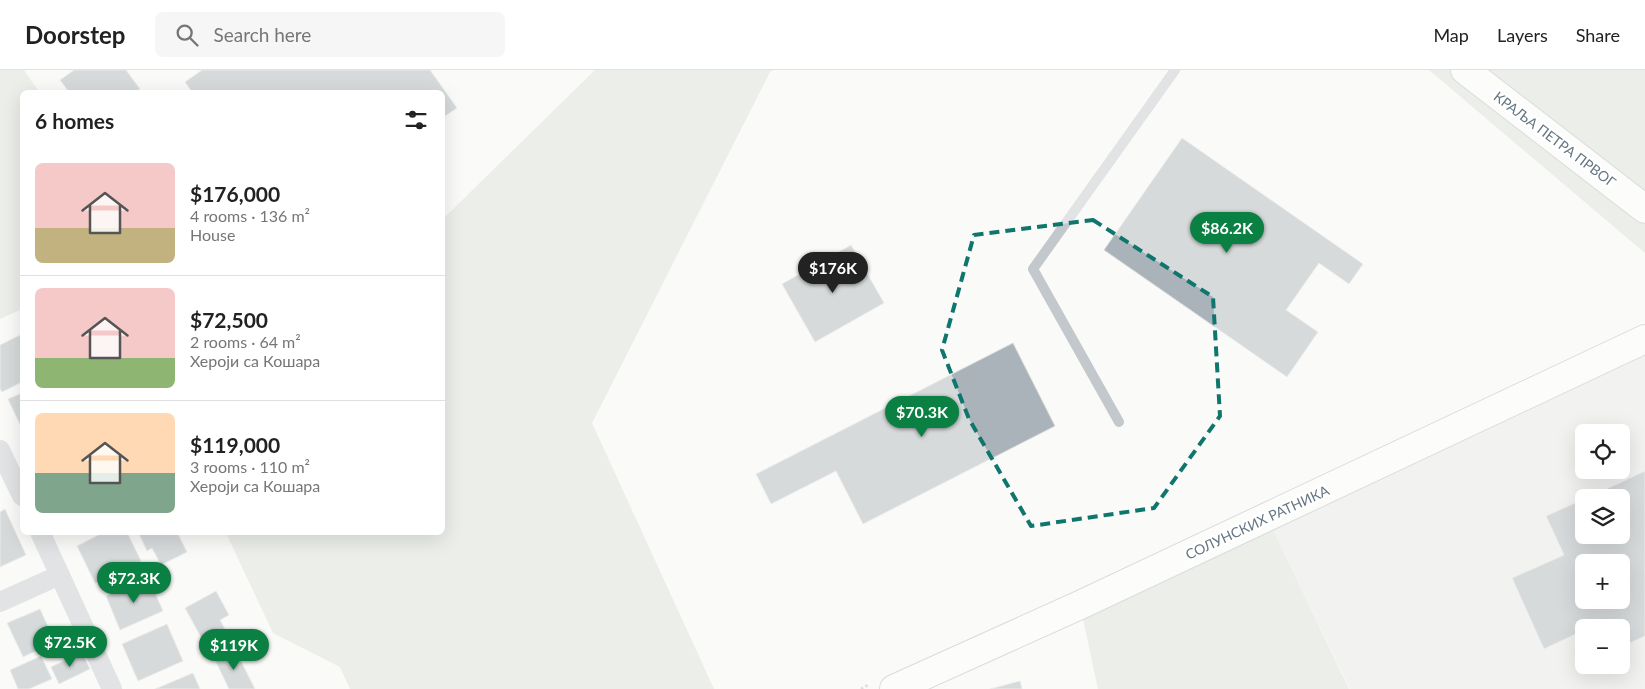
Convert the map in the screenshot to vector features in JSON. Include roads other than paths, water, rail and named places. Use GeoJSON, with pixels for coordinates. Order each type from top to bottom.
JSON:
{"type":"FeatureCollection","features":[{"type":"Feature","properties":{"kind":"main road","name":"КРАЉА ПЕТРА ПРВОГ"},"geometry":{"type":"LineString","coordinates":[[1465,70],[1645,209]]}},
{"type":"Feature","properties":{"kind":"main road","name":"СОЛУНСКИХ РАТНИКА"},"geometry":{"type":"LineString","coordinates":[[894,689],[1080,605],[1645,339]]}},
{"type":"Feature","properties":{"kind":"street"},"geometry":{"type":"LineString","coordinates":[[0,450],[20,492]]}},
{"type":"Feature","properties":{"kind":"street"},"geometry":{"type":"LineString","coordinates":[[41,535],[112,689]]}},
{"type":"Feature","properties":{"kind":"street"},"geometry":{"type":"LineString","coordinates":[[0,602],[60,575]]}},
{"type":"Feature","properties":{"kind":"lane"},"geometry":{"type":"LineString","coordinates":[[1119,422],[1033,269],[1175,70]]}}]}
